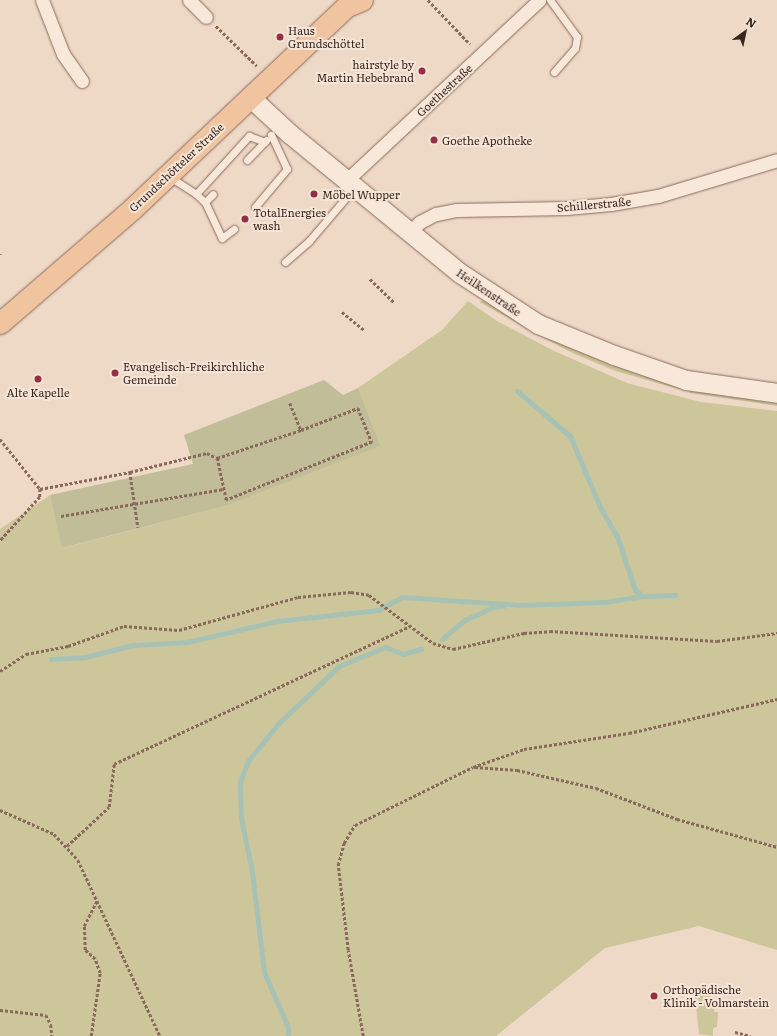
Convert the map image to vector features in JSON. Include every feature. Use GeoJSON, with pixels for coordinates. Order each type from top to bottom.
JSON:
{"type":"FeatureCollection","features":[{"type":"Feature","properties":{"kind":"main road","name":"Grundschötteler Straße"},"geometry":{"type":"LineString","coordinates":[[0,323],[68,266],[168,176],[250,97],[353,2]]}},
{"type":"Feature","properties":{"kind":"street"},"geometry":{"type":"LineString","coordinates":[[42,0],[63,54],[82,81]]}},
{"type":"Feature","properties":{"kind":"street"},"geometry":{"type":"LineString","coordinates":[[189,0],[206,17]]}},
{"type":"Feature","properties":{"kind":"street","name":"Goethestraße"},"geometry":{"type":"LineString","coordinates":[[352,182],[539,0]]}},
{"type":"Feature","properties":{"kind":"street","name":"Heilkenstraße"},"geometry":{"type":"LineString","coordinates":[[250,97],[276,130],[352,182],[482,290],[538,324],[614,355],[686,380],[777,393]]}},
{"type":"Feature","properties":{"kind":"street","name":"Schillerstraße"},"geometry":{"type":"LineString","coordinates":[[410,231],[420,222],[436,214],[456,210],[567,208],[611,204],[658,196],[777,160]]}},
{"type":"Feature","properties":{"kind":"lane"},"geometry":{"type":"LineString","coordinates":[[550,0],[577,37],[575,48],[554,72]]}},
{"type":"Feature","properties":{"kind":"lane"},"geometry":{"type":"LineString","coordinates":[[247,160],[276,130],[287,169],[255,207]]}},
{"type":"Feature","properties":{"kind":"lane"},"geometry":{"type":"LineString","coordinates":[[196,194],[249,136],[264,142]]}},
{"type":"Feature","properties":{"kind":"lane"},"geometry":{"type":"LineString","coordinates":[[168,176],[196,194],[205,202],[222,238],[234,229]]}},
{"type":"Feature","properties":{"kind":"lane"},"geometry":{"type":"LineString","coordinates":[[285,262],[309,241],[352,182]]}},
{"type":"Feature","properties":{"kind":"lane"},"geometry":{"type":"LineString","coordinates":[[205,202],[213,194]]}},
{"type":"Feature","properties":{"kind":"path"},"geometry":{"type":"LineString","coordinates":[[428,0],[482,56]]}},
{"type":"Feature","properties":{"kind":"path"},"geometry":{"type":"LineString","coordinates":[[206,17],[271,78]]}},
{"type":"Feature","properties":{"kind":"path"},"geometry":{"type":"LineString","coordinates":[[370,279],[394,302]]}},
{"type":"Feature","properties":{"kind":"path"},"geometry":{"type":"LineString","coordinates":[[342,312],[364,330]]}},
{"type":"Feature","properties":{"kind":"path"},"geometry":{"type":"LineString","coordinates":[[290,403],[301,430]]}},
{"type":"Feature","properties":{"kind":"path"},"geometry":{"type":"LineString","coordinates":[[40,489],[130,472],[207,453],[217,458],[301,430],[358,408],[372,442],[226,500],[217,458]]}},
{"type":"Feature","properties":{"kind":"path"},"geometry":{"type":"LineString","coordinates":[[0,439],[40,489],[40,497],[0,541]]}},
{"type":"Feature","properties":{"kind":"path"},"geometry":{"type":"LineString","coordinates":[[130,472],[138,527]]}},
{"type":"Feature","properties":{"kind":"path"},"geometry":{"type":"LineString","coordinates":[[61,516],[224,489]]}},
{"type":"Feature","properties":{"kind":"path"},"geometry":{"type":"LineString","coordinates":[[0,671],[26,654],[68,646],[124,626],[179,630],[298,597],[351,592],[369,595],[433,643],[453,648],[524,633],[550,631],[717,641],[777,633]]}},
{"type":"Feature","properties":{"kind":"path"},"geometry":{"type":"LineString","coordinates":[[67,846],[109,807],[114,764],[410,626]]}},
{"type":"Feature","properties":{"kind":"path"},"geometry":{"type":"LineString","coordinates":[[363,1036],[348,950],[338,865],[344,843],[355,825],[473,767],[524,749],[629,733],[777,699]]}},
{"type":"Feature","properties":{"kind":"path"},"geometry":{"type":"LineString","coordinates":[[473,767],[517,770],[596,788],[677,819],[777,847]]}},
{"type":"Feature","properties":{"kind":"path"},"geometry":{"type":"LineString","coordinates":[[0,810],[54,834],[67,846],[88,876],[160,1036]]}},
{"type":"Feature","properties":{"kind":"path"},"geometry":{"type":"LineString","coordinates":[[91,1036],[100,973],[95,959],[85,950],[84,926],[98,899]]}},
{"type":"Feature","properties":{"kind":"path"},"geometry":{"type":"LineString","coordinates":[[0,1010],[46,1015],[51,1025],[52,1036]]}},
{"type":"Feature","properties":{"kind":"path"},"geometry":{"type":"LineString","coordinates":[[735,1032],[751,1036]]}},
{"type":"Feature","properties":{"kind":"shaded area"},"geometry":{"type":"Polygon","coordinates":[[[484,300],[681,386],[679,389],[615,371],[572,353],[479,302],[484,300]]]}},
{"type":"Feature","properties":{"kind":"shaded area"},"geometry":{"type":"Polygon","coordinates":[[[468,301],[497,321],[552,350],[627,383],[701,402],[777,411],[777,950],[699,926],[605,948],[496,1036],[0,1036],[0,529],[50,495],[63,548],[229,505],[379,446],[358,388],[442,330],[468,301]]]}},
{"type":"Feature","properties":{"kind":"shaded area"},"geometry":{"type":"Polygon","coordinates":[[[324,380],[343,395],[358,388],[380,446],[229,505],[62,548],[50,495],[193,464],[184,435],[324,380]]]}},
{"type":"Feature","properties":{"kind":"shaded area"},"geometry":{"type":"Polygon","coordinates":[[[687,387],[777,400],[777,406],[690,393],[687,387]]]}},
{"type":"Feature","properties":{"kind":"shaded area"},"geometry":{"type":"Polygon","coordinates":[[[708,995],[715,999],[714,1012],[718,1012],[717,1027],[713,1028],[713,1036],[699,1034],[695,996],[708,995]]]}},
{"type":"Feature","properties":{"kind":"waterway"},"geometry":{"type":"LineString","coordinates":[[517,391],[570,436],[600,507],[617,536],[635,590],[643,596]]}},
{"type":"Feature","properties":{"kind":"waterway"},"geometry":{"type":"LineString","coordinates":[[519,605],[605,602],[643,596],[675,595]]}},
{"type":"Feature","properties":{"kind":"waterway"},"geometry":{"type":"LineString","coordinates":[[51,659],[85,657],[133,645],[188,642],[277,621],[378,610],[402,597],[522,605]]}},
{"type":"Feature","properties":{"kind":"waterway"},"geometry":{"type":"LineString","coordinates":[[442,639],[465,620],[493,607],[503,606]]}},
{"type":"Feature","properties":{"kind":"waterway"},"geometry":{"type":"LineString","coordinates":[[288,1036],[288,1027],[264,972],[252,871],[241,818],[240,782],[248,761],[278,724],[339,666],[385,647],[403,654],[421,649]]}},
{"type":"Feature","properties":{"kind":"place","name":"Haus Grundschöttel"},"geometry":{"type":"Point","coordinates":[280,37]}},
{"type":"Feature","properties":{"kind":"place","name":"hairstyle by Martin Hebebrand"},"geometry":{"type":"Point","coordinates":[422,71]}},
{"type":"Feature","properties":{"kind":"place","name":"Goethe Apotheke"},"geometry":{"type":"Point","coordinates":[434,140]}},
{"type":"Feature","properties":{"kind":"place","name":"Möbel Wupper"},"geometry":{"type":"Point","coordinates":[314,194]}},
{"type":"Feature","properties":{"kind":"place","name":"TotalEnergies wash"},"geometry":{"type":"Point","coordinates":[245,219]}},
{"type":"Feature","properties":{"kind":"place","name":"Evangelisch-Freikirchliche Gemeinde"},"geometry":{"type":"Point","coordinates":[115,373]}},
{"type":"Feature","properties":{"kind":"place","name":"Alte Kapelle"},"geometry":{"type":"Point","coordinates":[38,379]}},
{"type":"Feature","properties":{"kind":"place","name":"Orthopädische Klinik - Volmarstein"},"geometry":{"type":"Point","coordinates":[654,996]}}]}
